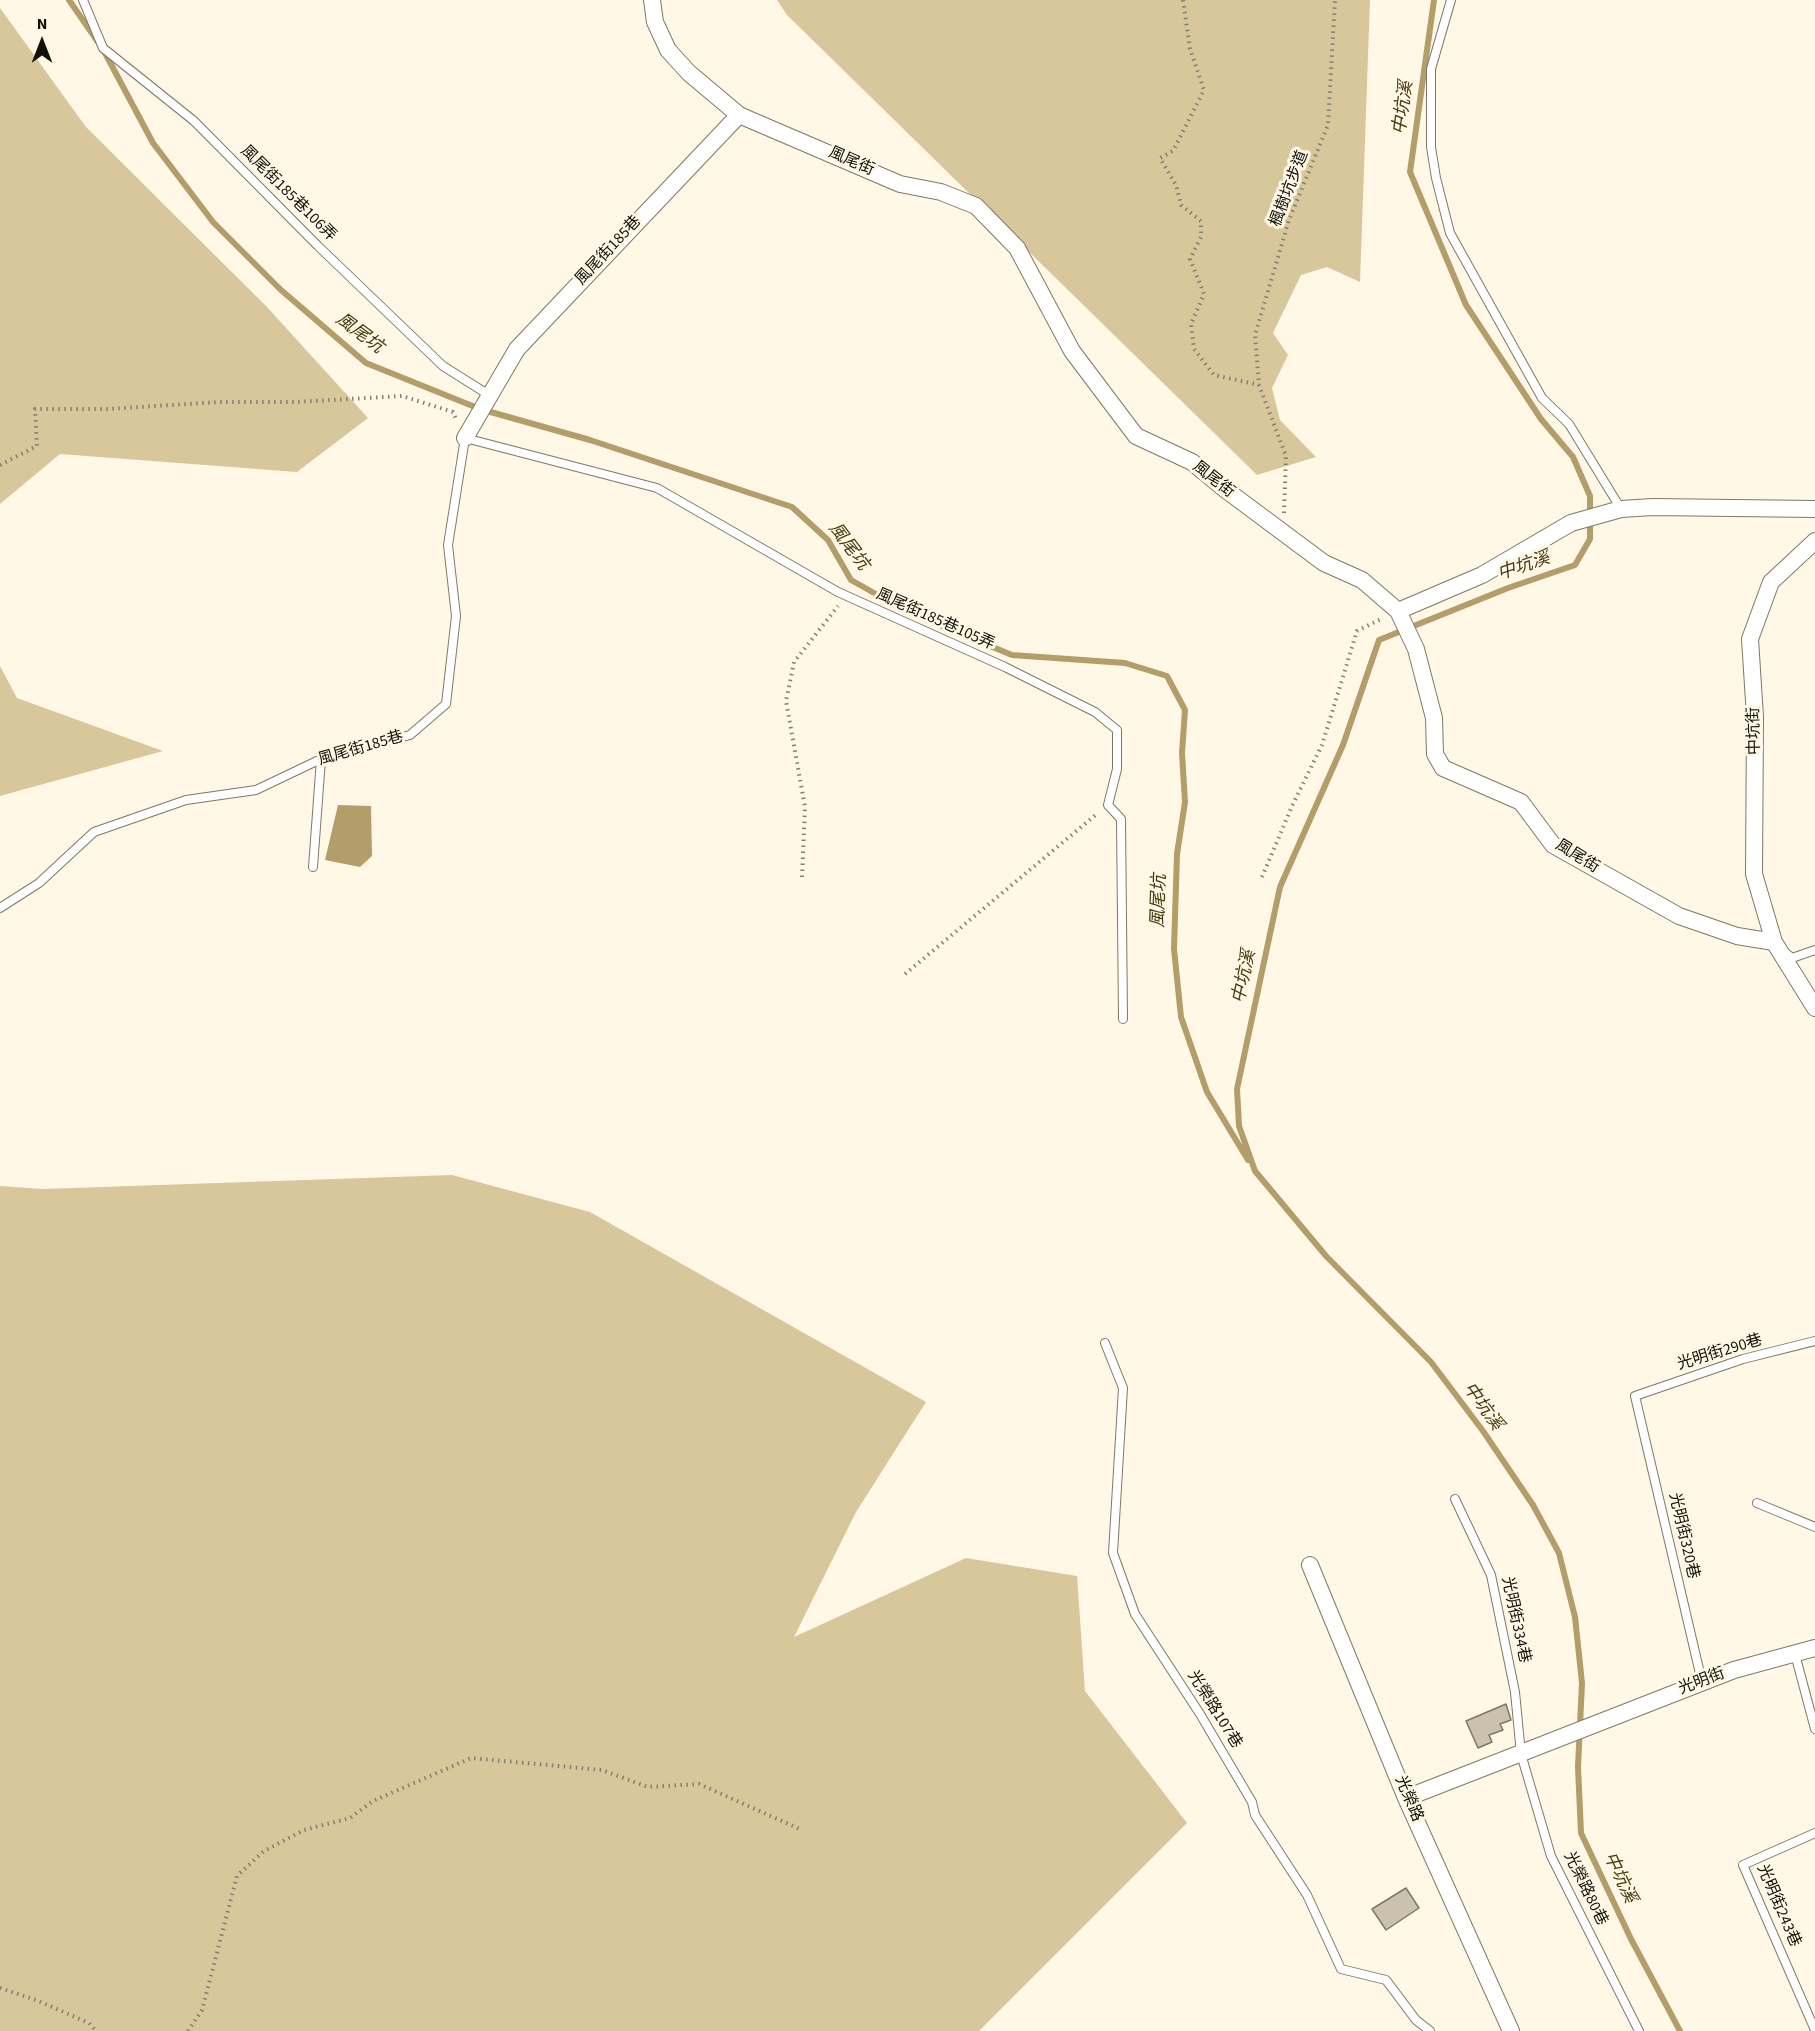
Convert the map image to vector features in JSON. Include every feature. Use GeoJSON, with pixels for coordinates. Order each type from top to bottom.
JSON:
{"type":"FeatureCollection","features":[{"type":"Feature","properties":{"kind":"street","name":"風尾街"},"geometry":{"type":"LineString","coordinates":[[652,0],[656,22],[668,50],[684,68],[739,115],[900,184],[941,192],[976,206],[1017,248],[1072,351],[1136,436],[1192,462],[1324,563],[1362,580],[1398,611],[1416,649],[1434,718],[1435,754],[1443,768],[1521,802],[1553,845],[1679,916],[1737,936],[1774,942]]}},
{"type":"Feature","properties":{"kind":"street","name":"風尾街185巷"},"geometry":{"type":"LineString","coordinates":[[465,438],[517,349],[739,115]]}},
{"type":"Feature","properties":{"kind":"street"},"geometry":{"type":"LineString","coordinates":[[1398,611],[1482,575],[1571,523],[1621,509],[1653,507],[1815,509]]}},
{"type":"Feature","properties":{"kind":"street","name":"中坑街"},"geometry":{"type":"LineString","coordinates":[[1815,541],[1771,582],[1750,639],[1755,717],[1754,874],[1774,942],[1815,1008]]}},
{"type":"Feature","properties":{"kind":"street","name":"光榮路"},"geometry":{"type":"LineString","coordinates":[[1310,1565],[1407,1798],[1511,2031]]}},
{"type":"Feature","properties":{"kind":"street","name":"光明街"},"geometry":{"type":"LineString","coordinates":[[1521,1754],[1734,1670],[1815,1648]]}},
{"type":"Feature","properties":{"kind":"street"},"geometry":{"type":"LineString","coordinates":[[1407,1798],[1521,1754]]}},
{"type":"Feature","properties":{"kind":"lane","name":"風尾街185巷106弄"},"geometry":{"type":"LineString","coordinates":[[83,0],[103,48],[194,121],[442,366],[489,395]]}},
{"type":"Feature","properties":{"kind":"lane"},"geometry":{"type":"LineString","coordinates":[[1451,0],[1431,69],[1431,147],[1436,178],[1450,233],[1542,398],[1569,424],[1621,509]]}},
{"type":"Feature","properties":{"kind":"lane","name":"風尾街185巷105弄"},"geometry":{"type":"LineString","coordinates":[[465,438],[657,488],[846,596],[1005,668],[1095,712],[1116,730],[1117,769],[1108,805]]}},
{"type":"Feature","properties":{"kind":"lane","name":"風尾街185巷"},"geometry":{"type":"LineString","coordinates":[[0,908],[39,883],[94,832],[186,800],[256,790],[321,759],[410,735],[446,705],[456,616],[448,544],[465,438]]}},
{"type":"Feature","properties":{"kind":"lane"},"geometry":{"type":"LineString","coordinates":[[313,867],[321,759]]}},
{"type":"Feature","properties":{"kind":"lane"},"geometry":{"type":"LineString","coordinates":[[1108,805],[1121,819],[1123,1019]]}},
{"type":"Feature","properties":{"kind":"lane"},"geometry":{"type":"LineString","coordinates":[[1774,942],[1792,958],[1815,950]]}},
{"type":"Feature","properties":{"kind":"lane","name":"光明街290巷"},"geometry":{"type":"LineString","coordinates":[[1635,1396],[1743,1359],[1815,1341]]}},
{"type":"Feature","properties":{"kind":"lane","name":"光榮路107巷"},"geometry":{"type":"LineString","coordinates":[[1105,1343],[1122,1388],[1113,1553],[1136,1614],[1200,1714],[1252,1802],[1255,1815],[1307,1895],[1341,1969],[1386,1980],[1416,2020],[1430,2031]]}},
{"type":"Feature","properties":{"kind":"lane","name":"光明街320巷"},"geometry":{"type":"LineString","coordinates":[[1635,1396],[1702,1682]]}},
{"type":"Feature","properties":{"kind":"lane","name":"光明街334巷"},"geometry":{"type":"LineString","coordinates":[[1455,1499],[1491,1575],[1515,1692],[1521,1754]]}},
{"type":"Feature","properties":{"kind":"lane"},"geometry":{"type":"LineString","coordinates":[[1757,1503],[1815,1527]]}},
{"type":"Feature","properties":{"kind":"lane"},"geometry":{"type":"LineString","coordinates":[[1795,1654],[1815,1729]]}},
{"type":"Feature","properties":{"kind":"lane","name":"光榮路80巷"},"geometry":{"type":"LineString","coordinates":[[1521,1754],[1551,1856],[1639,2031]]}},
{"type":"Feature","properties":{"kind":"lane","name":"光明街243巷"},"geometry":{"type":"LineString","coordinates":[[1815,1833],[1743,1865],[1815,2030]]}},
{"type":"Feature","properties":{"kind":"path"},"geometry":{"type":"LineString","coordinates":[[1183,0],[1190,48],[1204,90],[1173,151],[1160,158],[1176,185],[1181,206],[1200,221],[1200,237],[1190,259],[1204,294],[1191,324],[1194,349],[1214,375],[1259,385]]}},
{"type":"Feature","properties":{"kind":"path","name":"楓樹坑步道"},"geometry":{"type":"LineString","coordinates":[[1283,532],[1286,456],[1259,385],[1255,335],[1289,220],[1328,124],[1335,0]]}},
{"type":"Feature","properties":{"kind":"path"},"geometry":{"type":"LineString","coordinates":[[0,465],[37,446],[35,409],[108,409],[219,402],[295,402],[402,396],[453,412],[465,438]]}},
{"type":"Feature","properties":{"kind":"path"},"geometry":{"type":"LineString","coordinates":[[802,877],[805,807],[786,701],[794,662],[846,596]]}},
{"type":"Feature","properties":{"kind":"path"},"geometry":{"type":"LineString","coordinates":[[1262,877],[1293,804],[1322,745],[1357,631],[1398,611]]}},
{"type":"Feature","properties":{"kind":"path"},"geometry":{"type":"LineString","coordinates":[[905,975],[1108,805]]}},
{"type":"Feature","properties":{"kind":"path"},"geometry":{"type":"LineString","coordinates":[[188,2031],[202,2010],[237,1876],[264,1851],[304,1830],[350,1818],[373,1801],[471,1758],[602,1770],[648,1787],[699,1784],[802,1830]]}},
{"type":"Feature","properties":{"kind":"path"},"geometry":{"type":"LineString","coordinates":[[0,1988],[36,2000],[89,2023],[96,2031]]}},
{"type":"Feature","properties":{"kind":"shaded area"},"geometry":{"type":"Polygon","coordinates":[[[777,0],[1370,0],[1360,282],[1327,267],[1301,275],[1273,333],[1288,355],[1272,388],[1280,420],[1316,457],[1257,475],[787,15],[777,0]]]}},
{"type":"Feature","properties":{"kind":"shaded area"},"geometry":{"type":"Polygon","coordinates":[[[0,8],[86,127],[267,307],[368,418],[297,472],[60,454],[0,504],[0,8]]]}},
{"type":"Feature","properties":{"kind":"shaded area"},"geometry":{"type":"Polygon","coordinates":[[[0,666],[17,698],[163,751],[0,796],[0,666]]]}},
{"type":"Feature","properties":{"kind":"shaded area"},"geometry":{"type":"Polygon","coordinates":[[[338,805],[371,806],[372,856],[360,867],[325,860],[338,805]]]}},
{"type":"Feature","properties":{"kind":"shaded area"},"geometry":{"type":"Polygon","coordinates":[[[452,1175],[590,1212],[926,1402],[856,1512],[794,1637],[966,1558],[1077,1576],[1085,1691],[1187,1823],[979,2031],[0,2031],[0,1186],[43,1189],[452,1175]]]}},
{"type":"Feature","properties":{"kind":"building"},"geometry":{"type":"Polygon","coordinates":[[[1506,1704],[1511,1720],[1500,1724],[1503,1730],[1489,1735],[1492,1742],[1478,1748],[1466,1721],[1506,1704]]]}},
{"type":"Feature","properties":{"kind":"building"},"geometry":{"type":"Polygon","coordinates":[[[1406,1888],[1419,1908],[1386,1930],[1372,1909],[1406,1888]]]}},
{"type":"Feature","properties":{"kind":"waterway","name":"風尾坑"},"geometry":{"type":"LineString","coordinates":[[69,0],[98,42]]}},
{"type":"Feature","properties":{"kind":"waterway","name":"中坑溪"},"geometry":{"type":"LineString","coordinates":[[1434,0],[1410,172],[1466,305],[1541,419],[1573,457],[1590,496],[1590,539],[1575,565],[1508,588],[1379,640],[1343,745],[1280,887],[1237,1089],[1239,1126],[1255,1171],[1326,1256],[1431,1362],[1483,1431],[1533,1505],[1559,1553],[1575,1617],[1582,1683],[1578,1767],[1581,1833],[1631,1939],[1680,2031]]}},
{"type":"Feature","properties":{"kind":"waterway","name":"風尾坑"},"geometry":{"type":"LineString","coordinates":[[105,53],[153,143],[213,222],[281,290],[366,363],[480,409],[590,440],[792,507],[828,540],[851,580],[908,612],[1012,655],[1125,663],[1167,676],[1185,710],[1182,753],[1185,802],[1177,854],[1174,949],[1181,1017],[1207,1092],[1248,1160]]}}]}
